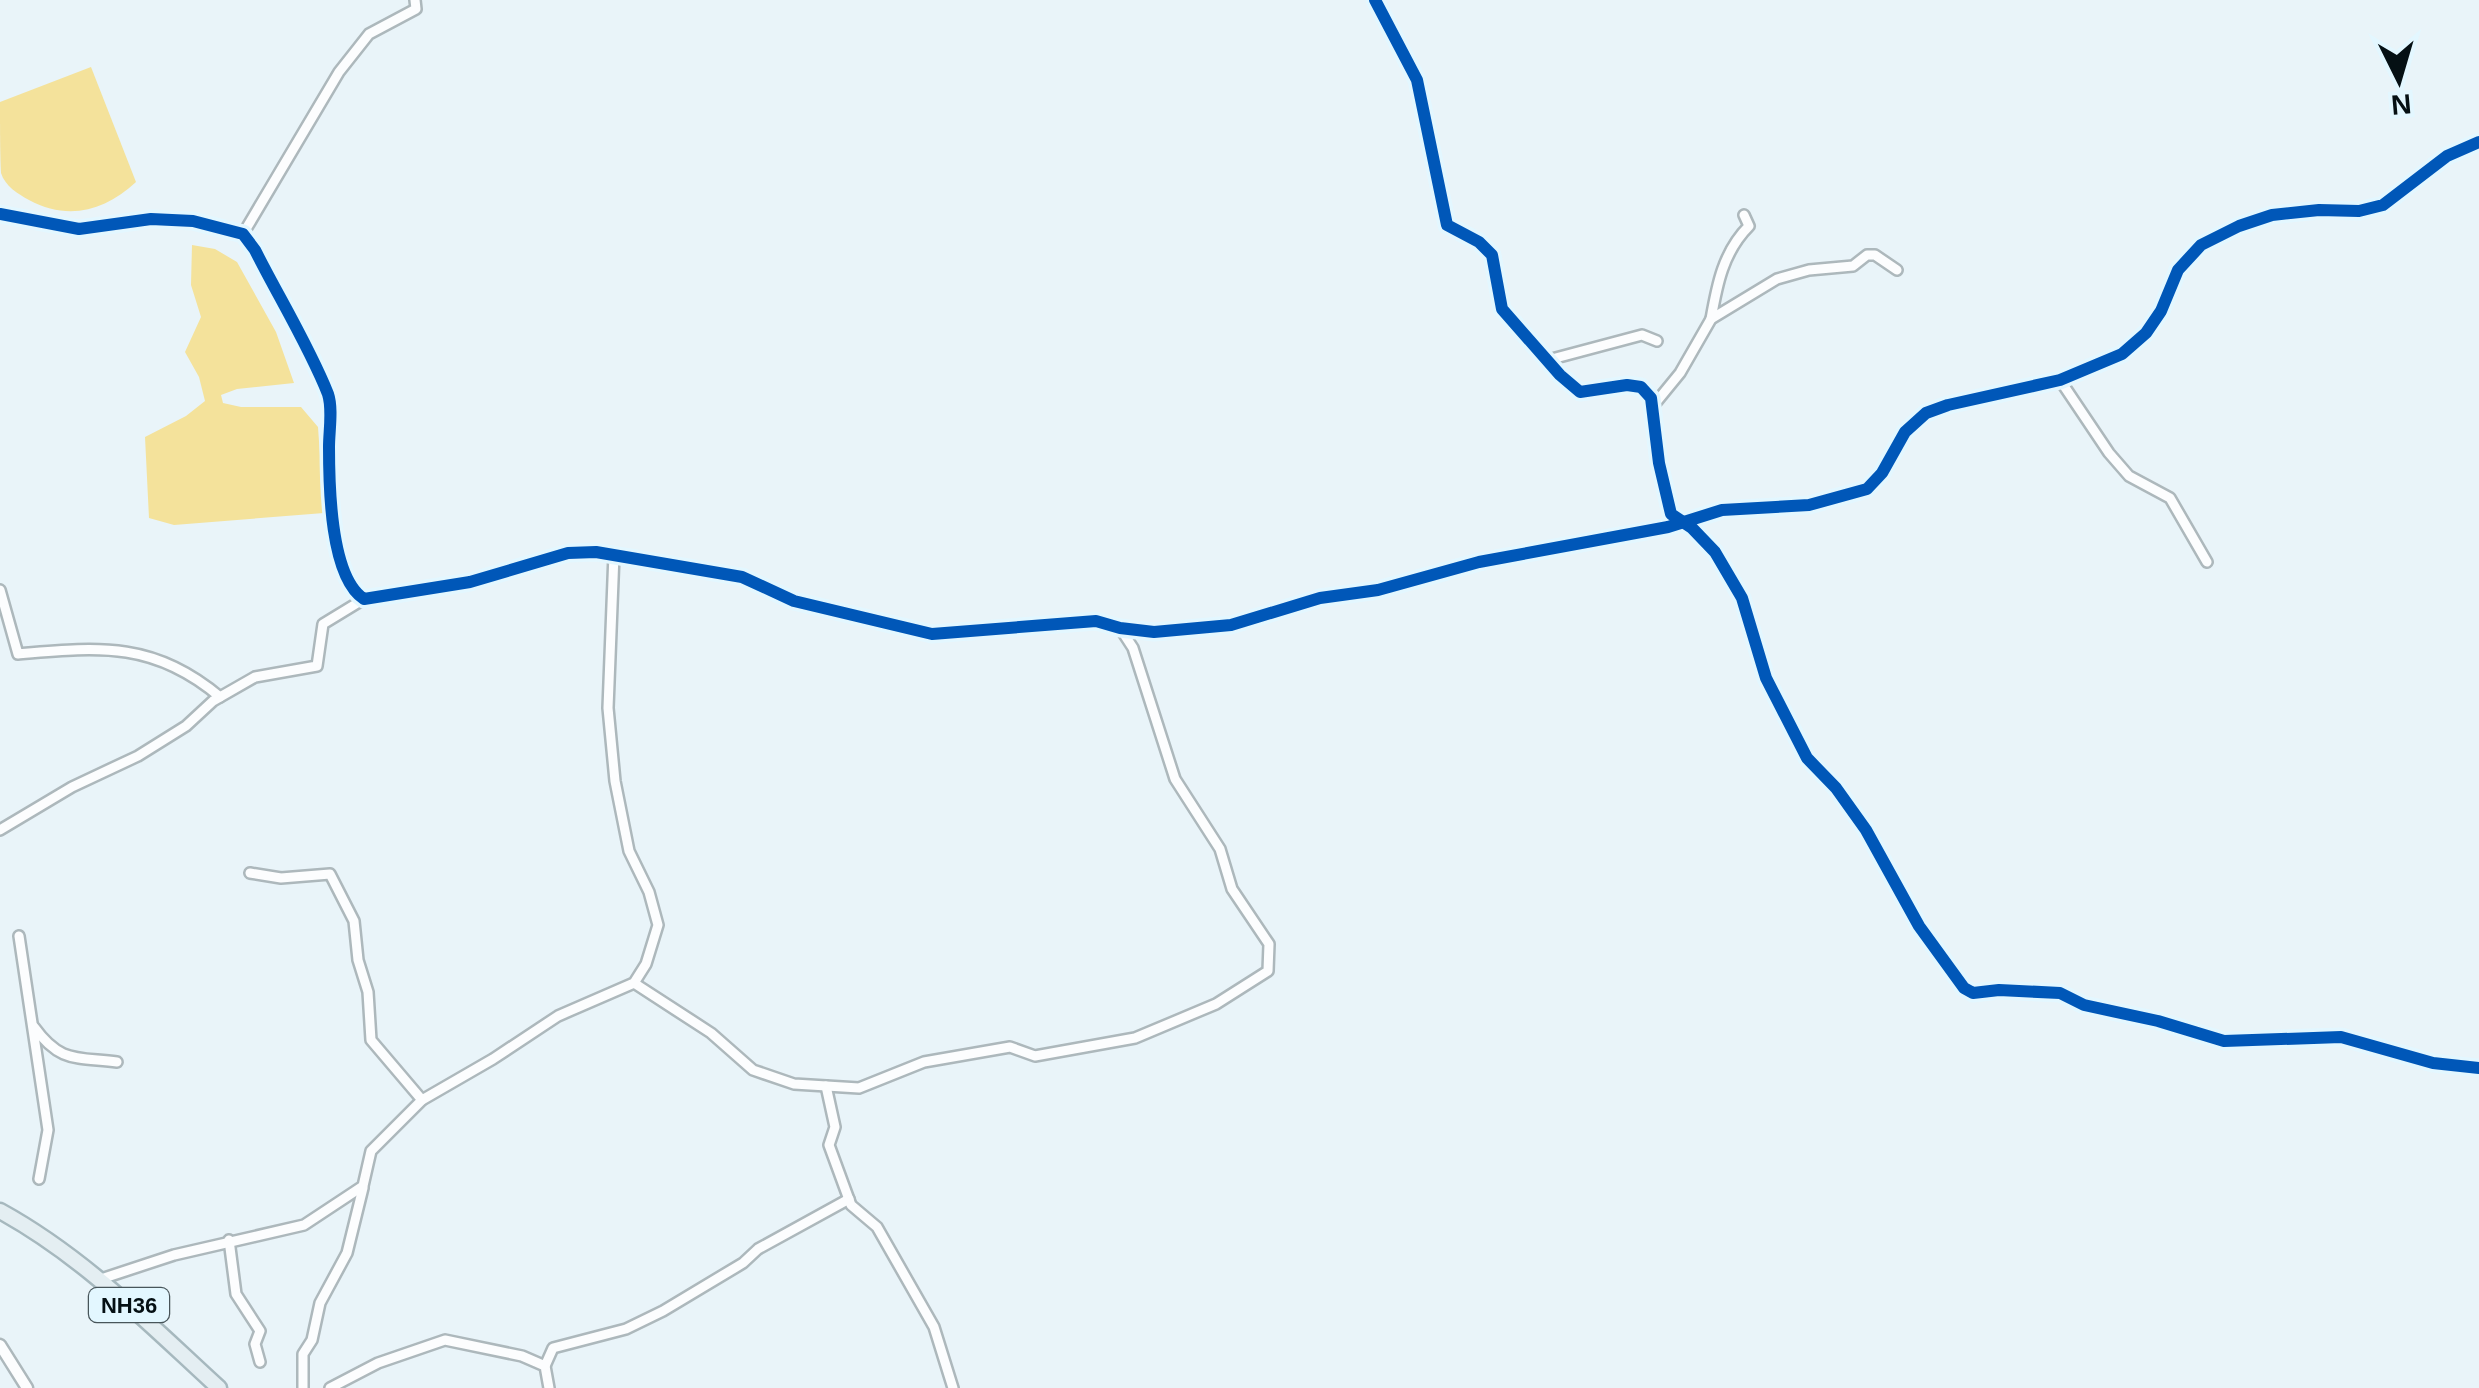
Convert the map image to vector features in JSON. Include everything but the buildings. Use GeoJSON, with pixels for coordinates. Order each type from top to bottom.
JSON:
{"type":"FeatureCollection","features":[{"type":"Feature","properties":{"kind":"highway","name":"NH36"},"geometry":{"type":"LineString","coordinates":[[0,1215],[33,1229],[101,1279],[219,1388]]}},
{"type":"Feature","properties":{"kind":"street"},"geometry":{"type":"LineString","coordinates":[[243,234],[339,72],[369,34],[416,9],[415,0]]}},
{"type":"Feature","properties":{"kind":"street"},"geometry":{"type":"LineString","coordinates":[[1375,0],[1417,80],[1447,224],[1479,242],[1492,255],[1502,308],[1580,392],[1627,385],[1641,387],[1651,398],[1659,463],[1671,514],[1716,552],[1742,598],[1757,658],[1807,758],[1836,788],[1866,830],[1919,926],[1964,988],[1973,993],[1998,990],[2060,994],[2084,1005],[2224,1041],[2341,1038],[2433,1063],[2479,1068]]}},
{"type":"Feature","properties":{"kind":"street"},"geometry":{"type":"LineString","coordinates":[[0,830],[72,786],[138,756],[254,676],[317,666],[323,624],[364,599],[470,582],[568,553],[614,554],[742,576],[794,601],[932,634],[1096,621],[1154,632],[1231,625],[1320,598],[1378,590],[1479,562],[1684,522],[1722,510],[1810,504],[1867,488],[1882,473],[1905,432],[1926,413],[2060,380],[2122,354],[2146,333],[2161,311],[2178,270],[2201,245],[2272,215],[2359,211],[2383,205],[2412,179],[2479,142]]}},
{"type":"Feature","properties":{"kind":"street"},"geometry":{"type":"LineString","coordinates":[[0,214],[79,229],[151,219],[193,221],[243,234],[255,250],[330,398],[329,474],[335,531],[344,576],[364,599]]}},
{"type":"Feature","properties":{"kind":"street"},"geometry":{"type":"LineString","coordinates":[[1652,406],[1680,373],[1711,320],[1722,268],[1735,240],[1749,226],[1744,215]]}},
{"type":"Feature","properties":{"kind":"street"},"geometry":{"type":"LineString","coordinates":[[1711,320],[1777,278],[1853,266],[1867,255],[1875,255],[1897,270]]}},
{"type":"Feature","properties":{"kind":"street"},"geometry":{"type":"LineString","coordinates":[[1548,360],[1642,335],[1657,342]]}},
{"type":"Feature","properties":{"kind":"street"},"geometry":{"type":"LineString","coordinates":[[2060,380],[2129,476],[2170,498],[2207,562]]}},
{"type":"Feature","properties":{"kind":"street"},"geometry":{"type":"LineString","coordinates":[[303,1388],[302,1354],[312,1340],[320,1303],[347,1253],[370,1150],[422,1100],[558,1016],[634,983],[646,964],[658,925],[649,892],[629,851],[615,781],[608,708],[614,554]]}},
{"type":"Feature","properties":{"kind":"street"},"geometry":{"type":"LineString","coordinates":[[0,590],[18,654],[99,649],[140,652],[195,676],[220,697]]}},
{"type":"Feature","properties":{"kind":"street"},"geometry":{"type":"LineString","coordinates":[[634,983],[711,1033],[754,1070],[794,1084],[858,1088],[924,1062],[1010,1047],[1035,1056],[1135,1038],[1216,1004],[1268,972],[1269,944],[1232,889],[1220,850],[1175,779],[1133,648],[1120,628]]}},
{"type":"Feature","properties":{"kind":"street"},"geometry":{"type":"LineString","coordinates":[[250,873],[281,878],[330,874],[354,921],[358,960],[368,992],[372,1040],[422,1100]]}},
{"type":"Feature","properties":{"kind":"street"},"geometry":{"type":"LineString","coordinates":[[20,936],[48,1130],[39,1179]]}},
{"type":"Feature","properties":{"kind":"street"},"geometry":{"type":"LineString","coordinates":[[33,1025],[47,1045],[62,1056],[117,1062]]}},
{"type":"Feature","properties":{"kind":"street"},"geometry":{"type":"LineString","coordinates":[[826,1086],[835,1127],[829,1145],[851,1206],[877,1227],[934,1326],[953,1388]]}},
{"type":"Feature","properties":{"kind":"street"},"geometry":{"type":"LineString","coordinates":[[101,1279],[229,1240],[304,1224],[364,1186]]}},
{"type":"Feature","properties":{"kind":"street"},"geometry":{"type":"LineString","coordinates":[[548,1388],[545,1366],[553,1348],[626,1329],[663,1311],[743,1263],[758,1249],[849,1199]]}},
{"type":"Feature","properties":{"kind":"street"},"geometry":{"type":"LineString","coordinates":[[229,1240],[236,1294],[260,1331],[255,1344],[260,1362]]}},
{"type":"Feature","properties":{"kind":"street"},"geometry":{"type":"LineString","coordinates":[[330,1388],[378,1363],[444,1340],[522,1356],[545,1366]]}},
{"type":"Feature","properties":{"kind":"street"},"geometry":{"type":"LineString","coordinates":[[0,1345],[27,1388]]}},
{"type":"Feature","properties":{"kind":"shaded area"},"geometry":{"type":"Polygon","coordinates":[[[91,67],[136,182],[99,206],[58,210],[29,200],[3,178],[0,102],[91,67]]]}},
{"type":"Feature","properties":{"kind":"shaded area"},"geometry":{"type":"Polygon","coordinates":[[[192,245],[215,249],[237,262],[276,332],[294,383],[237,389],[221,395],[223,403],[241,407],[301,407],[318,427],[324,513],[174,525],[149,518],[145,437],[186,416],[205,401],[199,377],[185,352],[201,317],[191,285],[192,245]]]}},
{"type":"Feature","properties":{"kind":"cycle path"},"geometry":{"type":"LineString","coordinates":[[1375,0],[1417,80],[1447,225],[1479,242],[1492,255],[1502,309],[1580,392],[1627,385],[1641,387],[1651,398],[1659,463],[1671,514],[1692,528],[1715,552],[1742,598],[1766,678],[1807,758],[1836,788],[1866,830],[1919,926],[1964,988],[1973,993],[2060,993],[2084,1005],[2224,1041],[2341,1037],[2433,1063],[2479,1068]]}},
{"type":"Feature","properties":{"kind":"cycle path"},"geometry":{"type":"LineString","coordinates":[[0,214],[79,229],[151,219],[193,221],[243,234],[293,321],[328,394],[330,484],[338,552],[353,588],[364,599],[470,582],[568,553],[596,552],[742,577],[794,601],[932,634],[1096,621],[1154,632],[1231,625],[1320,598],[1378,590],[1479,562],[1668,527],[1722,510],[1809,505],[1867,489],[1882,473],[1905,432],[1926,413],[2060,380],[2122,354],[2146,333],[2161,311],[2178,270],[2201,245],[2272,215],[2359,211],[2383,205],[2447,156],[2479,142]]}}]}
